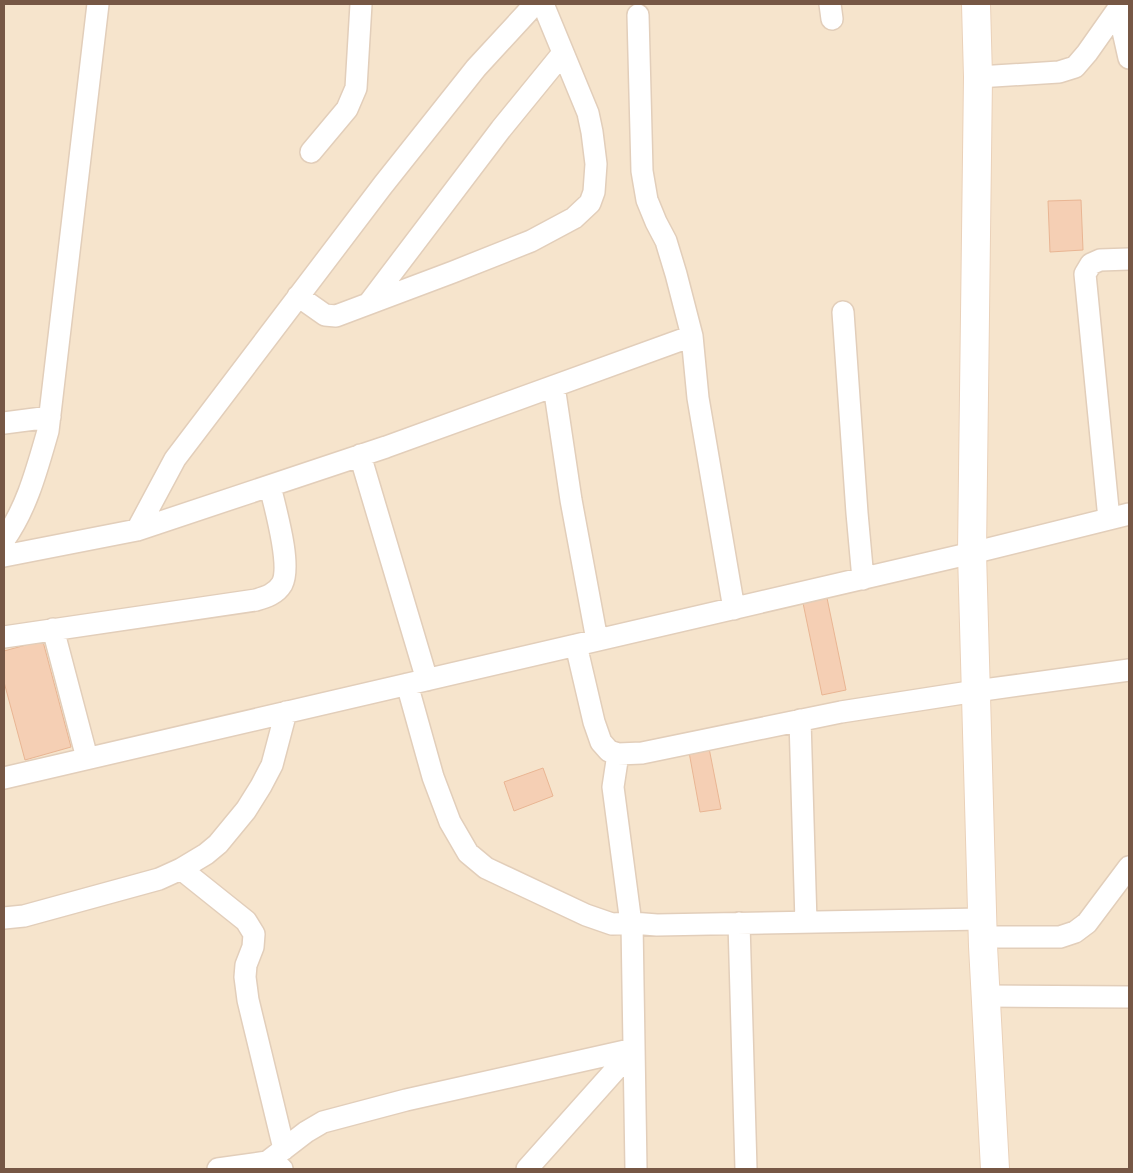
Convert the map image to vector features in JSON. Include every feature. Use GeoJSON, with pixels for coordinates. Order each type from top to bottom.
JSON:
{"type":"FeatureCollection","features":[{"type":"Feature","properties":{"kind":"street"},"geometry":{"type":"LineString","coordinates":[[4,540],[13,527],[30,488],[48,431],[98,4]]}},
{"type":"Feature","properties":{"kind":"street"},"geometry":{"type":"LineString","coordinates":[[311,152],[347,109],[356,88],[361,4]]}},
{"type":"Feature","properties":{"kind":"street"},"geometry":{"type":"LineString","coordinates":[[137,530],[175,459],[298,296],[382,185],[470,75],[534,4]]}},
{"type":"Feature","properties":{"kind":"street"},"geometry":{"type":"LineString","coordinates":[[298,296],[325,315],[336,316],[530,241],[574,218],[590,203],[594,192],[596,164],[588,113],[543,4]]}},
{"type":"Feature","properties":{"kind":"street"},"geometry":{"type":"LineString","coordinates":[[976,4],[978,77],[972,553],[982,928],[995,1169]]}},
{"type":"Feature","properties":{"kind":"street"},"geometry":{"type":"LineString","coordinates":[[978,77],[1059,72],[1075,67],[1087,53],[1119,6]]}},
{"type":"Feature","properties":{"kind":"street"},"geometry":{"type":"LineString","coordinates":[[1119,6],[1129,58]]}},
{"type":"Feature","properties":{"kind":"street"},"geometry":{"type":"LineString","coordinates":[[638,15],[642,172],[647,200],[666,241],[692,336],[698,398],[734,608]]}},
{"type":"Feature","properties":{"kind":"street"},"geometry":{"type":"LineString","coordinates":[[369,303],[501,129],[563,53]]}},
{"type":"Feature","properties":{"kind":"street"},"geometry":{"type":"LineString","coordinates":[[4,778],[864,579],[1119,516],[1085,274],[1091,264],[1100,260],[1129,259]]}},
{"type":"Feature","properties":{"kind":"street"},"geometry":{"type":"LineString","coordinates":[[843,312],[856,503],[864,579]]}},
{"type":"Feature","properties":{"kind":"street"},"geometry":{"type":"LineString","coordinates":[[4,556],[137,530],[360,455],[692,336]]}},
{"type":"Feature","properties":{"kind":"street"},"geometry":{"type":"LineString","coordinates":[[554,386],[571,500],[597,640]]}},
{"type":"Feature","properties":{"kind":"street"},"geometry":{"type":"LineString","coordinates":[[4,423],[50,417]]}},
{"type":"Feature","properties":{"kind":"street"},"geometry":{"type":"LineString","coordinates":[[360,455],[417,682],[433,777],[450,822],[468,853],[486,868],[586,915],[612,924],[806,922],[982,928],[1060,936],[1075,932],[1087,924],[1129,867]]}},
{"type":"Feature","properties":{"kind":"street"},"geometry":{"type":"LineString","coordinates":[[4,636],[256,600],[273,594],[282,584],[285,570],[285,552],[270,486]]}},
{"type":"Feature","properties":{"kind":"street"},"geometry":{"type":"LineString","coordinates":[[53,630],[87,758]]}},
{"type":"Feature","properties":{"kind":"street"},"geometry":{"type":"LineString","coordinates":[[576,645],[594,722],[601,742],[609,751],[618,754],[642,753],[840,712],[1129,670]]}},
{"type":"Feature","properties":{"kind":"street"},"geometry":{"type":"LineString","coordinates":[[4,918],[24,916],[159,880],[206,854],[218,844],[246,810],[261,786],[272,765],[286,712]]}},
{"type":"Feature","properties":{"kind":"street"},"geometry":{"type":"LineString","coordinates":[[800,720],[806,922]]}},
{"type":"Feature","properties":{"kind":"street"},"geometry":{"type":"LineString","coordinates":[[618,754],[613,787],[632,923],[636,1169]]}},
{"type":"Feature","properties":{"kind":"street"},"geometry":{"type":"LineString","coordinates":[[181,869],[246,921],[254,934],[253,947],[246,965],[245,977],[278,1160]]}},
{"type":"Feature","properties":{"kind":"street"},"geometry":{"type":"LineString","coordinates":[[739,923],[746,1169]]}},
{"type":"Feature","properties":{"kind":"street"},"geometry":{"type":"LineString","coordinates":[[986,996],[1129,997]]}},
{"type":"Feature","properties":{"kind":"street"},"geometry":{"type":"LineString","coordinates":[[218,1169],[278,1160],[306,1132],[323,1122],[406,1100],[634,1049]]}},
{"type":"Feature","properties":{"kind":"street"},"geometry":{"type":"LineString","coordinates":[[528,1169],[634,1049]]}},
{"type":"Feature","properties":{"kind":"shaded area"},"geometry":{"type":"Polygon","coordinates":[[[4,4],[1129,4],[1129,1169],[4,1169],[4,4]]]}},
{"type":"Feature","properties":{"kind":"building"},"geometry":{"type":"Polygon","coordinates":[[[1081,200],[1083,250],[1050,252],[1048,201],[1081,200]]]}},
{"type":"Feature","properties":{"kind":"building"},"geometry":{"type":"Polygon","coordinates":[[[827,598],[846,690],[822,695],[803,603],[827,598]]]}},
{"type":"Feature","properties":{"kind":"building"},"geometry":{"type":"Polygon","coordinates":[[[41,634],[71,747],[25,760],[4,682],[4,651],[26,645],[24,639],[41,634]]]}},
{"type":"Feature","properties":{"kind":"building"},"geometry":{"type":"Polygon","coordinates":[[[709,748],[721,809],[700,812],[689,752],[709,748]]]}},
{"type":"Feature","properties":{"kind":"building"},"geometry":{"type":"Polygon","coordinates":[[[543,768],[553,796],[514,811],[504,782],[543,768]]]}}]}
